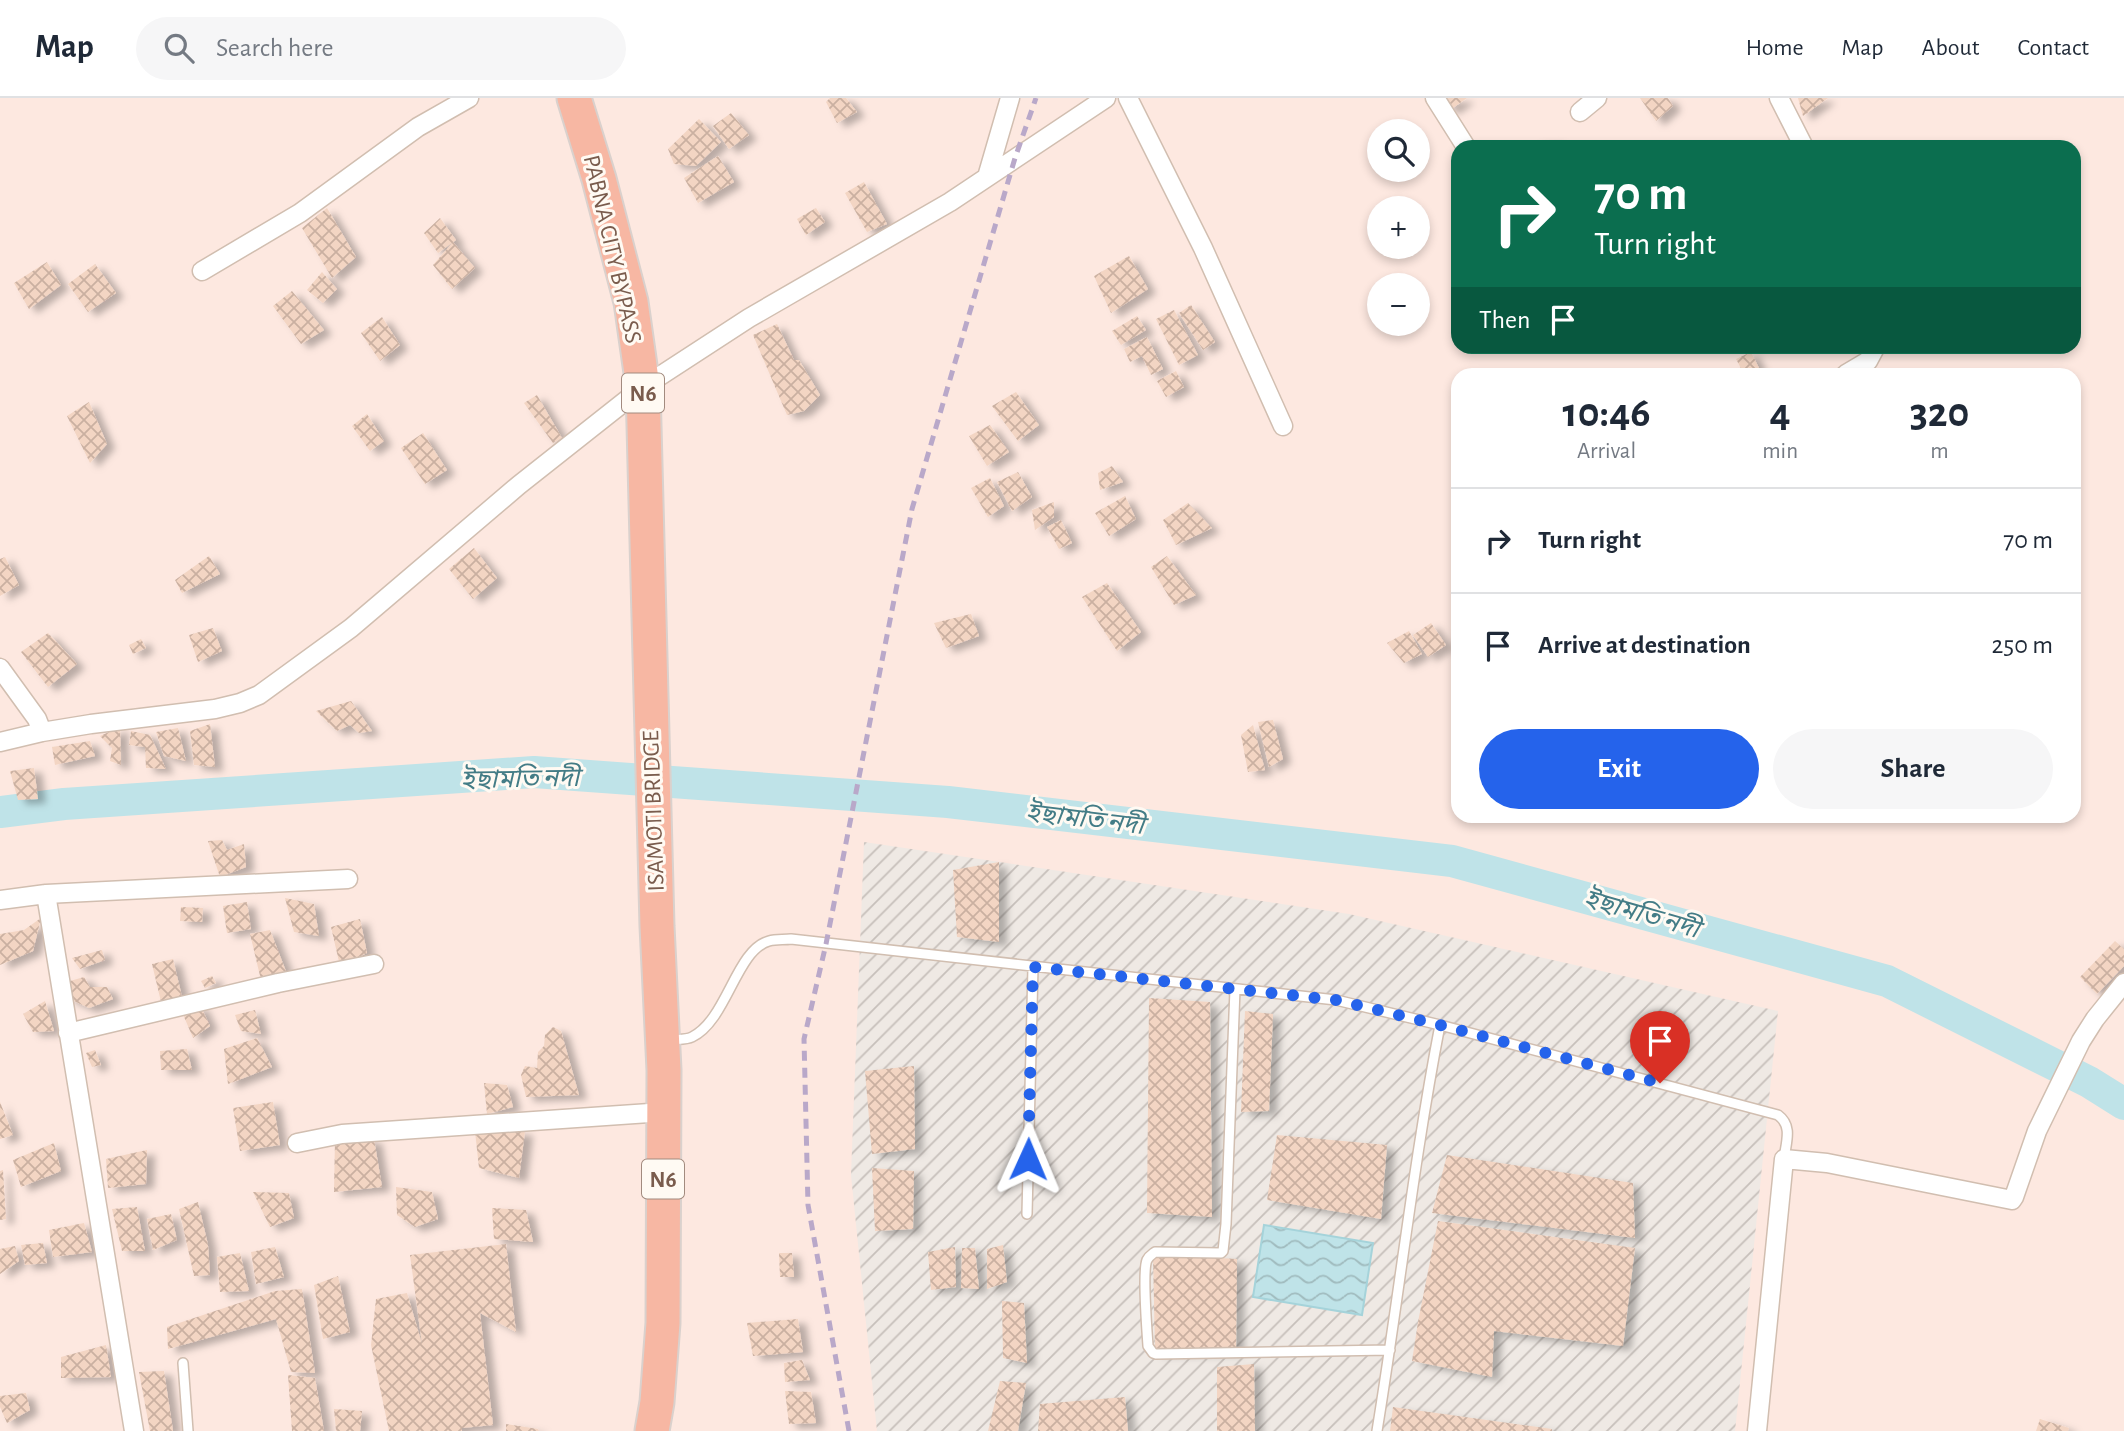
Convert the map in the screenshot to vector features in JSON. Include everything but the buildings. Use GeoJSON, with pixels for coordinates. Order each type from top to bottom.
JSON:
{"type":"FeatureCollection","features":[{"type":"Feature","properties":{"kind":"highway","name":"PABNA CITY BYPASS"},"geometry":{"type":"LineString","coordinates":[[574,98],[599,179],[631,302],[643,387],[650,696]]}},
{"type":"Feature","properties":{"kind":"highway","name":"ISAMOTI BRIDGE"},"geometry":{"type":"LineString","coordinates":[[650,696],[662,1041]]}},
{"type":"Feature","properties":{"kind":"highway","name":"N6"},"geometry":{"type":"LineString","coordinates":[[652,1431],[663,1323],[662,1041]]}},
{"type":"Feature","properties":{"kind":"street"},"geometry":{"type":"LineString","coordinates":[[202,271],[300,214],[418,127],[469,98]]}},
{"type":"Feature","properties":{"kind":"street"},"geometry":{"type":"LineString","coordinates":[[987,177],[1010,98]]}},
{"type":"Feature","properties":{"kind":"street"},"geometry":{"type":"LineString","coordinates":[[0,742],[42,732],[215,709],[258,695],[351,628],[519,485],[643,387],[748,317],[950,202],[1106,98]]}},
{"type":"Feature","properties":{"kind":"street"},"geometry":{"type":"LineString","coordinates":[[1129,98],[1203,248],[1283,426]]}},
{"type":"Feature","properties":{"kind":"street"},"geometry":{"type":"LineString","coordinates":[[1435,98],[1462,140]]}},
{"type":"Feature","properties":{"kind":"street"},"geometry":{"type":"LineString","coordinates":[[1580,113],[1597,98]]}},
{"type":"Feature","properties":{"kind":"street"},"geometry":{"type":"LineString","coordinates":[[1779,98],[1800,140]]}},
{"type":"Feature","properties":{"kind":"street"},"geometry":{"type":"LineString","coordinates":[[1855,368],[1868,360],[1871,354]]}},
{"type":"Feature","properties":{"kind":"street"},"geometry":{"type":"LineString","coordinates":[[0,668],[37,719],[42,732]]}},
{"type":"Feature","properties":{"kind":"street"},"geometry":{"type":"LineString","coordinates":[[0,900],[46,894],[348,880]]}},
{"type":"Feature","properties":{"kind":"street"},"geometry":{"type":"LineString","coordinates":[[46,894],[134,1431]]}},
{"type":"Feature","properties":{"kind":"street"},"geometry":{"type":"LineString","coordinates":[[68,1033],[278,983],[374,964]]}},
{"type":"Feature","properties":{"kind":"street"},"geometry":{"type":"LineString","coordinates":[[1757,1431],[1784,1159],[1827,1163],[2011,1200],[2037,1131],[2081,1041],[2095,1018],[2124,984]]}},
{"type":"Feature","properties":{"kind":"street"},"geometry":{"type":"LineString","coordinates":[[297,1143],[342,1133],[664,1112]]}},
{"type":"Feature","properties":{"kind":"lane"},"geometry":{"type":"LineString","coordinates":[[662,1041],[690,1038],[712,1022],[736,977],[755,950],[768,941],[791,939],[1336,1000],[1778,1115],[1788,1127],[1784,1159]]}},
{"type":"Feature","properties":{"kind":"lane"},"geometry":{"type":"LineString","coordinates":[[1027,1214],[1033,967]]}},
{"type":"Feature","properties":{"kind":"lane"},"geometry":{"type":"LineString","coordinates":[[1235,989],[1223,1251],[1155,1252],[1148,1258],[1145,1276],[1148,1346],[1156,1354],[1390,1350]]}},
{"type":"Feature","properties":{"kind":"lane"},"geometry":{"type":"LineString","coordinates":[[1377,1431],[1425,1102],[1440,1025]]}},
{"type":"Feature","properties":{"kind":"lane"},"geometry":{"type":"LineString","coordinates":[[184,1363],[188,1431]]}},
{"type":"Feature","properties":{"kind":"shaded area"},"geometry":{"type":"Polygon","coordinates":[[[0,98],[2124,98],[2124,1431],[0,1431],[0,98]]]}},
{"type":"Feature","properties":{"kind":"shaded area"},"geometry":{"type":"Polygon","coordinates":[[[864,842],[1349,914],[1778,1011],[1735,1431],[877,1431],[851,1175],[864,842]]]}},
{"type":"Feature","properties":{"kind":"water"},"geometry":{"type":"Polygon","coordinates":[[[1264,1225],[1373,1243],[1362,1315],[1253,1297],[1264,1225]]]}},
{"type":"Feature","properties":{"kind":"waterway","name":"ইছামতি নদী"},"geometry":{"type":"LineString","coordinates":[[0,812],[64,804],[534,772],[948,802],[1452,861],[1887,981],[2089,1082],[2124,1104]]}},
{"type":"Feature","properties":{"kind":"railway"},"geometry":{"type":"LineString","coordinates":[[849,1431],[808,1205],[804,1039],[826,944],[912,509],[1015,158],[1036,98]]}},
{"type":"Feature","properties":{"kind":"route"},"geometry":{"type":"LineString","coordinates":[[1028,1159],[1033,967],[1336,1000],[1660,1083]]}}]}
